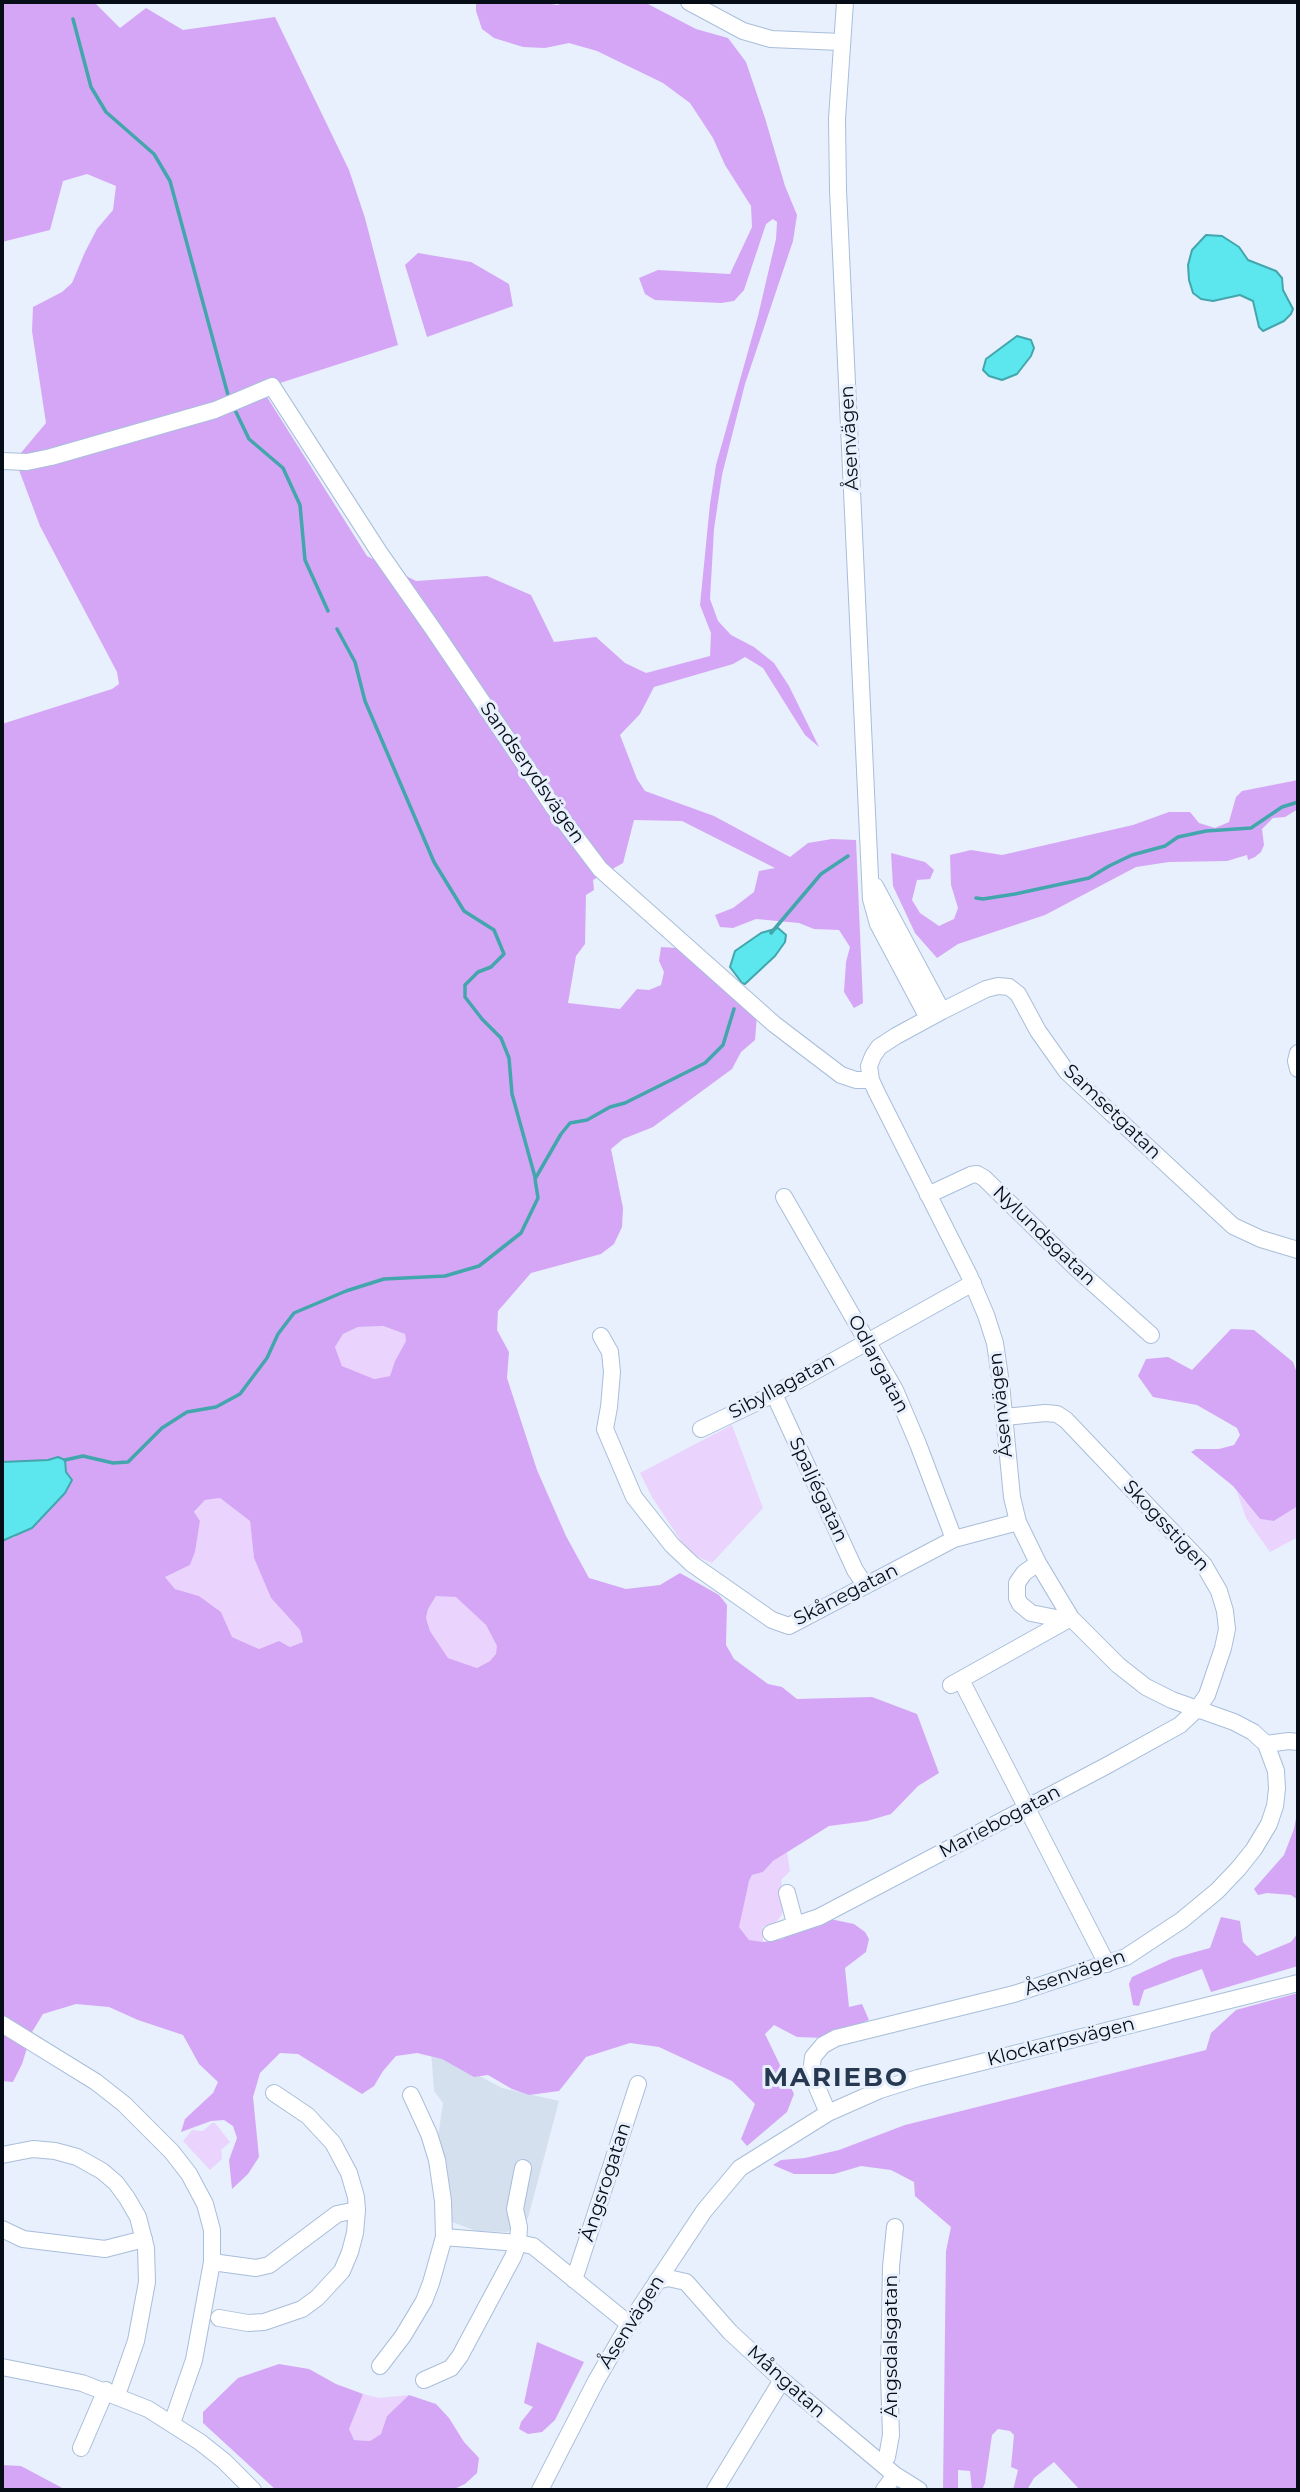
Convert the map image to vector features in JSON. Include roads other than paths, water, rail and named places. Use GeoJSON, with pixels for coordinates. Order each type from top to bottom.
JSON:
{"type":"FeatureCollection","features":[{"type":"Feature","properties":{"kind":"street"},"geometry":{"type":"LineString","coordinates":[[689,2],[743,31],[771,39],[841,42]]}},
{"type":"Feature","properties":{"kind":"street","name":"Åsenvägen"},"geometry":{"type":"LineString","coordinates":[[845,2],[837,118],[840,235],[871,899],[878,924],[935,1014]]}},
{"type":"Feature","properties":{"kind":"street","name":"Sandserydsvägen"},"geometry":{"type":"LineString","coordinates":[[2,461],[27,462],[76,450],[215,410],[272,386],[379,552],[554,808],[600,869],[774,1024],[841,1075],[856,1080],[871,1080]]}},
{"type":"Feature","properties":{"kind":"street","name":"Samsetgatan"},"geometry":{"type":"LineString","coordinates":[[935,1014],[986,989],[1009,987],[1018,994],[1038,1031],[1067,1072],[1233,1226],[1261,1239],[1298,1250]]}},
{"type":"Feature","properties":{"kind":"street"},"geometry":{"type":"LineString","coordinates":[[871,1080],[869,1066],[879,1047],[935,1014]]}},
{"type":"Feature","properties":{"kind":"street"},"geometry":{"type":"LineString","coordinates":[[1298,1053],[1298,1069]]}},
{"type":"Feature","properties":{"kind":"street","name":"Åsenvägen"},"geometry":{"type":"LineString","coordinates":[[540,2490],[596,2381],[629,2324],[704,2211],[740,2168],[828,2113],[814,2083],[812,2065],[818,2050],[836,2038],[1014,1994],[1126,1957],[1182,1920],[1217,1891],[1254,1849],[1269,1825],[1275,1806],[1277,1788],[1272,1758],[1266,1744],[1253,1732],[1146,1688],[1118,1665],[1071,1618],[1038,1563],[1018,1522],[1008,1474],[995,1343],[973,1283],[871,1080]]}},
{"type":"Feature","properties":{"kind":"street","name":"Nylundsgatan"},"geometry":{"type":"LineString","coordinates":[[928,1195],[971,1175],[977,1174],[984,1178],[1076,1268],[1151,1335]]}},
{"type":"Feature","properties":{"kind":"street","name":"Odlargatan"},"geometry":{"type":"LineString","coordinates":[[784,1197],[895,1390],[954,1539]]}},
{"type":"Feature","properties":{"kind":"street","name":"Sibyllagatan"},"geometry":{"type":"LineString","coordinates":[[701,1429],[774,1394],[973,1283]]}},
{"type":"Feature","properties":{"kind":"street","name":"Skånegatan"},"geometry":{"type":"LineString","coordinates":[[601,1336],[610,1352],[612,1372],[605,1429],[634,1497],[682,1555],[712,1580],[772,1620],[789,1626],[954,1539],[1018,1522]]}},
{"type":"Feature","properties":{"kind":"street","name":"Spaljégatan"},"geometry":{"type":"LineString","coordinates":[[774,1394],[855,1570],[866,1586]]}},
{"type":"Feature","properties":{"kind":"street","name":"Skogsstigen"},"geometry":{"type":"LineString","coordinates":[[1004,1417],[1045,1413],[1056,1414],[1066,1420],[1204,1565],[1212,1577],[1225,1611],[1227,1629],[1207,1695],[1198,1708]]}},
{"type":"Feature","properties":{"kind":"street"},"geometry":{"type":"LineString","coordinates":[[1038,1563],[1024,1573],[1017,1583],[1017,1598],[1020,1604],[1031,1613],[1071,1618]]}},
{"type":"Feature","properties":{"kind":"street"},"geometry":{"type":"LineString","coordinates":[[1071,1618],[956,1683],[1026,1807],[1108,1964]]}},
{"type":"Feature","properties":{"kind":"street","name":"Mariebogatan"},"geometry":{"type":"LineString","coordinates":[[771,1933],[819,1917],[1180,1725],[1198,1708]]}},
{"type":"Feature","properties":{"kind":"street"},"geometry":{"type":"LineString","coordinates":[[1266,1744],[1298,1742]]}},
{"type":"Feature","properties":{"kind":"street"},"geometry":{"type":"LineString","coordinates":[[787,1893],[795,1923]]}},
{"type":"Feature","properties":{"kind":"street","name":"Klockarpsvägen"},"geometry":{"type":"LineString","coordinates":[[828,2113],[880,2090],[918,2078],[1298,1983]]}},
{"type":"Feature","properties":{"kind":"street"},"geometry":{"type":"LineString","coordinates":[[2,2024],[96,2081],[124,2104],[172,2151],[196,2185],[210,2216],[212,2262],[194,2360],[172,2423]]}},
{"type":"Feature","properties":{"kind":"street","name":"Ängsrogatan"},"geometry":{"type":"LineString","coordinates":[[574,2280],[638,2084]]}},
{"type":"Feature","properties":{"kind":"street"},"geometry":{"type":"LineString","coordinates":[[219,2318],[248,2323],[264,2322],[302,2309],[317,2298],[342,2271],[355,2233],[356,2197],[349,2173],[333,2143],[308,2116],[274,2093]]}},
{"type":"Feature","properties":{"kind":"street"},"geometry":{"type":"LineString","coordinates":[[380,2366],[403,2336],[424,2301],[444,2237],[443,2201],[437,2160],[431,2139],[411,2095]]}},
{"type":"Feature","properties":{"kind":"street"},"geometry":{"type":"LineString","coordinates":[[2,2155],[14,2151],[44,2150],[67,2153],[86,2161],[102,2171],[127,2198],[138,2217],[144,2239],[148,2262],[142,2314],[112,2393],[81,2448]]}},
{"type":"Feature","properties":{"kind":"street"},"geometry":{"type":"LineString","coordinates":[[424,2380],[451,2368],[460,2356],[518,2242],[519,2227],[515,2209],[523,2168]]}},
{"type":"Feature","properties":{"kind":"street"},"geometry":{"type":"LineString","coordinates":[[212,2262],[257,2268],[269,2265],[337,2214],[357,2210]]}},
{"type":"Feature","properties":{"kind":"street","name":"Ängsdalsgatan"},"geometry":{"type":"LineString","coordinates":[[882,2463],[887,2457],[891,2435],[891,2267],[895,2227]]}},
{"type":"Feature","properties":{"kind":"street"},"geometry":{"type":"LineString","coordinates":[[2,2229],[23,2239],[105,2249],[144,2239]]}},
{"type":"Feature","properties":{"kind":"street"},"geometry":{"type":"LineString","coordinates":[[444,2237],[518,2242],[533,2246],[629,2324]]}},
{"type":"Feature","properties":{"kind":"street","name":"Mångatan"},"geometry":{"type":"LineString","coordinates":[[657,2281],[668,2278],[686,2283],[730,2332],[782,2380],[895,2475],[919,2490]]}},
{"type":"Feature","properties":{"kind":"street"},"geometry":{"type":"LineString","coordinates":[[2,2367],[54,2375],[112,2393],[172,2423],[224,2461],[253,2490]]}},
{"type":"Feature","properties":{"kind":"street"},"geometry":{"type":"LineString","coordinates":[[715,2490],[782,2380]]}},
{"type":"Feature","properties":{"kind":"street","name":"Åsenvägen"},"geometry":{"type":"LineString","coordinates":[[547,2490],[557,2455]]}},
{"type":"Feature","properties":{"kind":"street"},"geometry":{"type":"LineString","coordinates":[[884,2490],[895,2475]]}},
{"type":"Feature","properties":{"kind":"water"},"geometry":{"type":"Polygon","coordinates":[[[1206,235],[1222,236],[1239,247],[1248,260],[1276,271],[1282,278],[1283,290],[1293,309],[1284,321],[1263,331],[1259,327],[1253,301],[1240,295],[1213,301],[1201,299],[1193,293],[1188,265],[1192,250],[1206,235]]]}},
{"type":"Feature","properties":{"kind":"water"},"geometry":{"type":"Polygon","coordinates":[[[1017,336],[1031,340],[1034,348],[1031,356],[1017,374],[1002,380],[989,376],[983,370],[986,359],[1017,336]]]}},
{"type":"Feature","properties":{"kind":"water"},"geometry":{"type":"Polygon","coordinates":[[[778,928],[786,935],[785,942],[775,956],[745,984],[742,983],[730,967],[735,951],[761,933],[778,928]]]}},
{"type":"Feature","properties":{"kind":"water"},"geometry":{"type":"Polygon","coordinates":[[[58,1457],[65,1460],[66,1472],[72,1480],[65,1493],[32,1528],[2,1541],[2,1462],[58,1457]]]}},
{"type":"Feature","properties":{"kind":"waterway"},"geometry":{"type":"LineString","coordinates":[[73,19],[91,87],[106,112],[154,154],[170,181],[228,395]]}},
{"type":"Feature","properties":{"kind":"waterway"},"geometry":{"type":"LineString","coordinates":[[235,410],[249,439],[283,468],[300,505],[305,560],[328,611]]}},
{"type":"Feature","properties":{"kind":"waterway"},"geometry":{"type":"LineString","coordinates":[[337,629],[355,662],[365,701],[434,862],[464,911],[494,930],[504,954],[465,985],[465,997],[501,1038],[509,1058],[512,1094],[535,1177]]}},
{"type":"Feature","properties":{"kind":"waterway"},"geometry":{"type":"LineString","coordinates":[[976,898],[1015,894],[1089,878],[1132,855],[1165,846],[1178,837],[1206,831],[1251,828],[1282,807],[1298,802]]}},
{"type":"Feature","properties":{"kind":"waterway"},"geometry":{"type":"LineString","coordinates":[[771,933],[821,874],[848,856]]}},
{"type":"Feature","properties":{"kind":"waterway"},"geometry":{"type":"LineString","coordinates":[[65,1460],[83,1456],[113,1463],[128,1462],[162,1428],[187,1412],[216,1407],[240,1394],[267,1358],[278,1334],[294,1313],[346,1291],[384,1279],[445,1276],[479,1266],[521,1233],[538,1198],[535,1179],[570,1123],[587,1120],[705,1063],[723,1045],[734,1009]]}},
{"type":"Feature","properties":{"kind":"district","name":"MARIEBO"},"geometry":{"type":"Point","coordinates":[836,2078]}}]}
